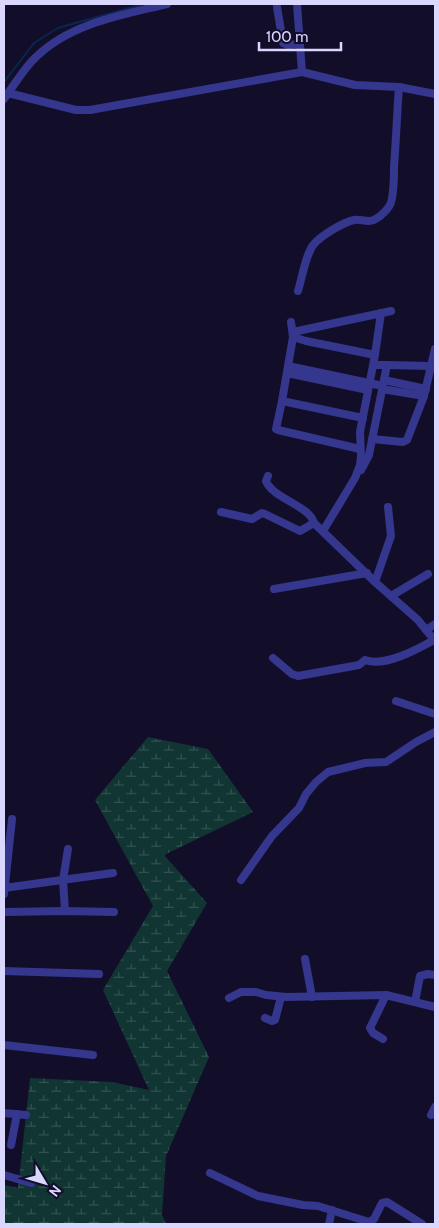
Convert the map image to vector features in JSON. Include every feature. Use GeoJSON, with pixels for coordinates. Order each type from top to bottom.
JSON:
{"type":"FeatureCollection","features":[{"type":"Feature","properties":{"kind":"street"},"geometry":{"type":"LineString","coordinates":[[167,4],[104,19],[61,38],[36,57],[6,96],[76,110],[90,110],[302,72],[355,85],[399,87],[435,94]]}},
{"type":"Feature","properties":{"kind":"street"},"geometry":{"type":"LineString","coordinates":[[297,4],[302,72]]}},
{"type":"Feature","properties":{"kind":"street"},"geometry":{"type":"LineString","coordinates":[[277,7],[285,45],[300,44]]}},
{"type":"Feature","properties":{"kind":"street"},"geometry":{"type":"LineString","coordinates":[[298,291],[308,254],[314,244],[324,235],[352,221],[376,219],[391,204],[399,87]]}},
{"type":"Feature","properties":{"kind":"street"},"geometry":{"type":"LineString","coordinates":[[293,334],[391,311]]}},
{"type":"Feature","properties":{"kind":"street"},"geometry":{"type":"LineString","coordinates":[[323,531],[357,474],[361,457],[362,421],[374,365],[381,313]]}},
{"type":"Feature","properties":{"kind":"street"},"geometry":{"type":"LineString","coordinates":[[291,322],[293,334],[276,428],[360,449]]}},
{"type":"Feature","properties":{"kind":"street"},"geometry":{"type":"LineString","coordinates":[[293,334],[306,341],[375,355]]}},
{"type":"Feature","properties":{"kind":"street"},"geometry":{"type":"LineString","coordinates":[[372,439],[406,441],[425,392],[435,350]]}},
{"type":"Feature","properties":{"kind":"street"},"geometry":{"type":"LineString","coordinates":[[374,365],[432,366]]}},
{"type":"Feature","properties":{"kind":"street"},"geometry":{"type":"LineString","coordinates":[[357,474],[362,469],[369,455],[386,365]]}},
{"type":"Feature","properties":{"kind":"street"},"geometry":{"type":"LineString","coordinates":[[288,369],[369,387],[383,385],[425,392]]}},
{"type":"Feature","properties":{"kind":"street"},"geometry":{"type":"LineString","coordinates":[[282,401],[362,421],[374,426]]}},
{"type":"Feature","properties":{"kind":"street"},"geometry":{"type":"LineString","coordinates":[[268,476],[266,481],[270,488],[302,509],[312,518],[314,523],[426,630],[435,641],[406,655],[371,663],[364,660],[359,665],[298,676],[292,674],[273,658]]}},
{"type":"Feature","properties":{"kind":"street"},"geometry":{"type":"LineString","coordinates":[[375,582],[390,536],[388,507]]}},
{"type":"Feature","properties":{"kind":"street"},"geometry":{"type":"LineString","coordinates":[[221,512],[253,519],[265,514],[300,531],[314,523]]}},
{"type":"Feature","properties":{"kind":"street"},"geometry":{"type":"LineString","coordinates":[[274,589],[367,573]]}},
{"type":"Feature","properties":{"kind":"street"},"geometry":{"type":"LineString","coordinates":[[391,596],[428,574]]}},
{"type":"Feature","properties":{"kind":"street"},"geometry":{"type":"LineString","coordinates":[[426,630],[435,624]]}},
{"type":"Feature","properties":{"kind":"street"},"geometry":{"type":"LineString","coordinates":[[396,700],[435,714]]}},
{"type":"Feature","properties":{"kind":"street"},"geometry":{"type":"LineString","coordinates":[[241,880],[272,836],[299,808],[306,794],[316,782],[328,772],[386,762],[435,732]]}},
{"type":"Feature","properties":{"kind":"street"},"geometry":{"type":"LineString","coordinates":[[4,894],[12,819]]}},
{"type":"Feature","properties":{"kind":"street"},"geometry":{"type":"LineString","coordinates":[[65,911],[63,880],[68,849]]}},
{"type":"Feature","properties":{"kind":"street"},"geometry":{"type":"LineString","coordinates":[[4,888],[113,873]]}},
{"type":"Feature","properties":{"kind":"street"},"geometry":{"type":"LineString","coordinates":[[4,912],[114,912]]}},
{"type":"Feature","properties":{"kind":"street"},"geometry":{"type":"LineString","coordinates":[[305,959],[312,997]]}},
{"type":"Feature","properties":{"kind":"street"},"geometry":{"type":"LineString","coordinates":[[4,971],[99,974]]}},
{"type":"Feature","properties":{"kind":"street"},"geometry":{"type":"LineString","coordinates":[[415,1002],[420,976],[435,974]]}},
{"type":"Feature","properties":{"kind":"street"},"geometry":{"type":"LineString","coordinates":[[229,998],[241,992],[256,992],[281,997],[386,995],[435,1007]]}},
{"type":"Feature","properties":{"kind":"street"},"geometry":{"type":"LineString","coordinates":[[383,1040],[373,1033],[370,1028],[386,995]]}},
{"type":"Feature","properties":{"kind":"street"},"geometry":{"type":"LineString","coordinates":[[265,1018],[272,1021],[275,1020],[281,997]]}},
{"type":"Feature","properties":{"kind":"street"},"geometry":{"type":"LineString","coordinates":[[4,1045],[94,1055]]}},
{"type":"Feature","properties":{"kind":"street"},"geometry":{"type":"LineString","coordinates":[[4,1113],[26,1115]]}},
{"type":"Feature","properties":{"kind":"street"},"geometry":{"type":"LineString","coordinates":[[12,1145],[17,1114]]}},
{"type":"Feature","properties":{"kind":"street"},"geometry":{"type":"LineString","coordinates":[[210,1173],[258,1196],[303,1206],[318,1206],[369,1222],[374,1219],[382,1203],[387,1202],[422,1224]]}},
{"type":"Feature","properties":{"kind":"street"},"geometry":{"type":"LineString","coordinates":[[4,1175],[31,1183]]}},
{"type":"Feature","properties":{"kind":"street"},"geometry":{"type":"LineString","coordinates":[[329,1224],[332,1210]]}},
{"type":"Feature","properties":{"kind":"green space"},"geometry":{"type":"Polygon","coordinates":[[[148,737],[208,749],[253,812],[164,855],[207,903],[167,971],[209,1057],[166,1156],[162,1215],[166,1224],[4,1224],[4,1185],[18,1188],[30,1078],[112,1082],[149,1090],[103,990],[153,906],[95,800],[148,737]]]}},
{"type":"Feature","properties":{"kind":"waterway"},"geometry":{"type":"LineString","coordinates":[[4,82],[34,43],[58,28],[143,4]]}}]}
